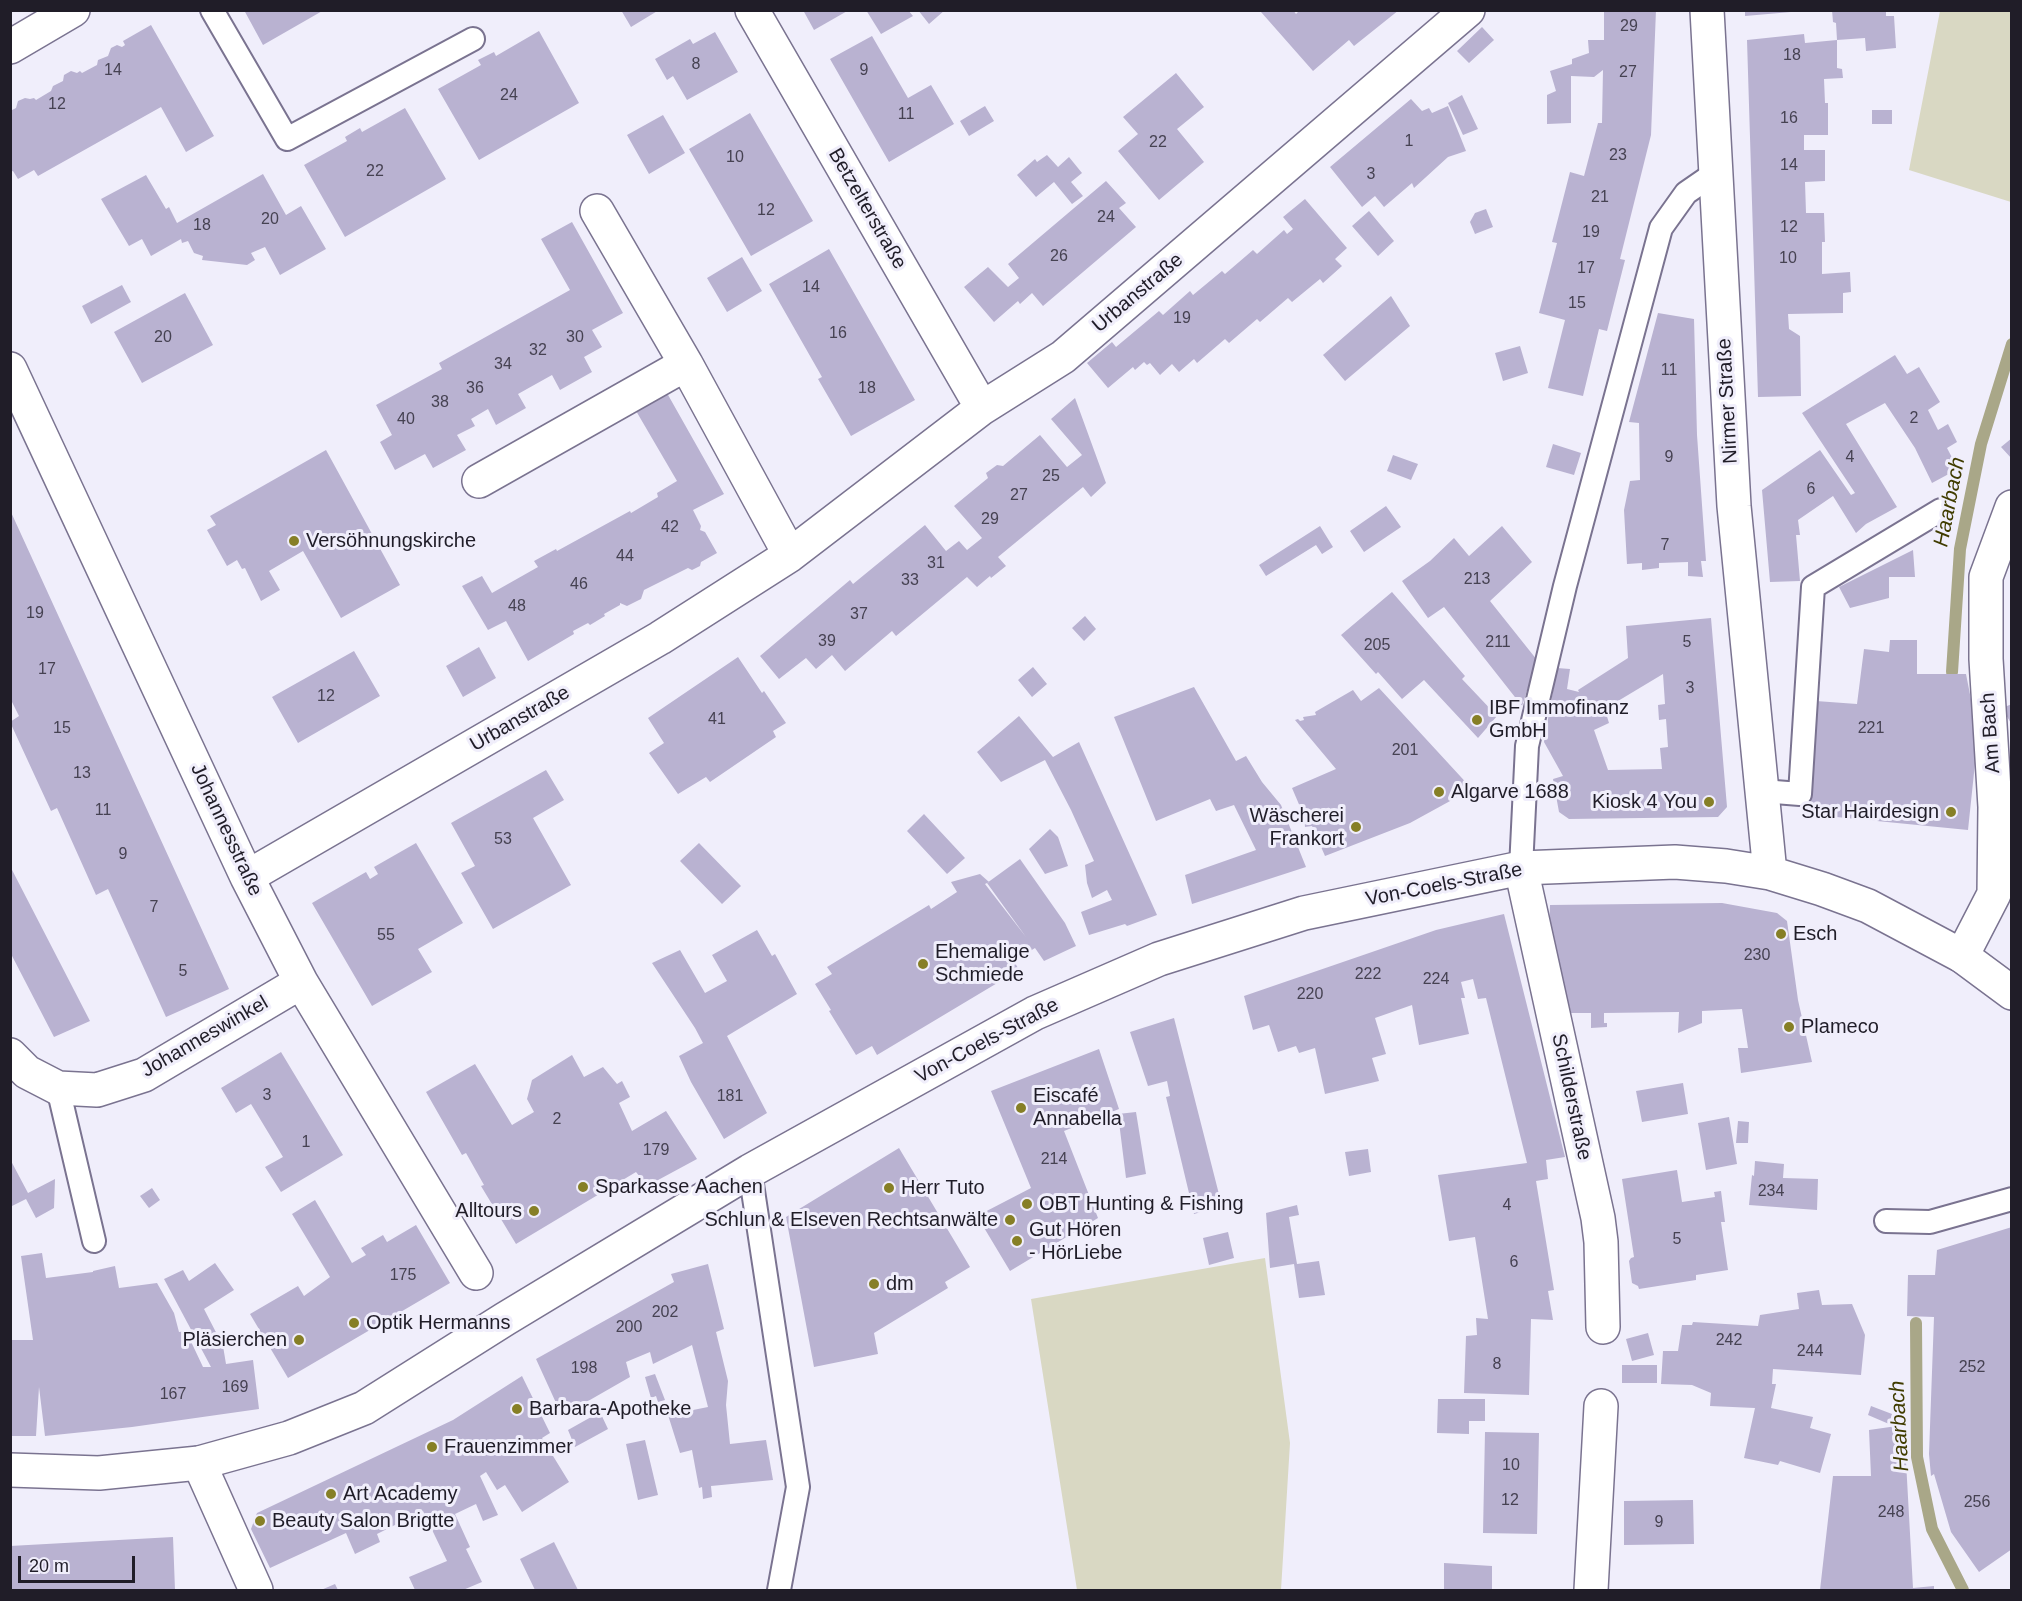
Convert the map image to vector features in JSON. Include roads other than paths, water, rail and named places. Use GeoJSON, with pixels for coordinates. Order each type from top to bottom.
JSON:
{"type":"FeatureCollection","features":[{"type":"Feature","properties":{"kind":"street"},"geometry":{"type":"LineString","coordinates":[[10,47],[73,10]]}},
{"type":"Feature","properties":{"kind":"street","name":"Betzelterstraße"},"geometry":{"type":"LineString","coordinates":[[752,10],[982,408]]}},
{"type":"Feature","properties":{"kind":"street","name":"Urbanstraße"},"geometry":{"type":"LineString","coordinates":[[247,877],[660,638],[790,555],[982,408],[1063,357],[1468,10]]}},
{"type":"Feature","properties":{"kind":"street","name":"Nirmer Straße"},"geometry":{"type":"LineString","coordinates":[[1707,10],[1734,506],[1770,873]]}},
{"type":"Feature","properties":{"kind":"street"},"geometry":{"type":"LineString","coordinates":[[597,211],[686,364],[790,555]]}},
{"type":"Feature","properties":{"kind":"street"},"geometry":{"type":"LineString","coordinates":[[479,481],[686,364]]}},
{"type":"Feature","properties":{"kind":"street","name":"Johannesstraße"},"geometry":{"type":"LineString","coordinates":[[14,383],[247,877],[302,982],[476,1273]]}},
{"type":"Feature","properties":{"kind":"street","name":"Am Bach"},"geometry":{"type":"LineString","coordinates":[[1962,956],[1994,894],[1995,807],[1986,659],[1986,577],[2012,507]]}},
{"type":"Feature","properties":{"kind":"street","name":"Von-Coels-Straße"},"geometry":{"type":"LineString","coordinates":[[10,1470],[99,1473],[199,1463],[289,1438],[364,1408],[505,1319],[750,1171],[1035,1012],[1159,959],[1304,913],[1521,868],[1675,862],[1726,867],[1770,873],[1868,906],[1962,956],[2012,993]]}},
{"type":"Feature","properties":{"kind":"street","name":"Schilderstraße"},"geometry":{"type":"LineString","coordinates":[[1521,868],[1598,1218],[1601,1242],[1603,1328]]}},
{"type":"Feature","properties":{"kind":"street","name":"Johanneswinkel"},"geometry":{"type":"LineString","coordinates":[[10,1055],[27,1071],[58,1088],[97,1090],[144,1075],[302,982]]}},
{"type":"Feature","properties":{"kind":"street"},"geometry":{"type":"LineString","coordinates":[[1591,1590],[1601,1406]]}},
{"type":"Feature","properties":{"kind":"street"},"geometry":{"type":"LineString","coordinates":[[199,1463],[256,1590]]}},
{"type":"Feature","properties":{"kind":"lane"},"geometry":{"type":"LineString","coordinates":[[212,10],[287,139],[474,39]]}},
{"type":"Feature","properties":{"kind":"lane"},"geometry":{"type":"LineString","coordinates":[[1521,868],[1527,746],[1565,586],[1661,228],[1686,193],[1715,173]]}},
{"type":"Feature","properties":{"kind":"lane"},"geometry":{"type":"LineString","coordinates":[[1762,792],[1800,794],[1813,586],[1941,510]]}},
{"type":"Feature","properties":{"kind":"lane"},"geometry":{"type":"LineString","coordinates":[[58,1088],[94,1241]]}},
{"type":"Feature","properties":{"kind":"lane"},"geometry":{"type":"LineString","coordinates":[[750,1171],[798,1488],[779,1590]]}},
{"type":"Feature","properties":{"kind":"lane"},"geometry":{"type":"LineString","coordinates":[[1886,1221],[1930,1222],[2012,1199]]}},
{"type":"Feature","properties":{"kind":"waterway","name":"Haarbach"},"geometry":{"type":"LineString","coordinates":[[1952,672],[1960,549],[1981,444],[2012,344]]}},
{"type":"Feature","properties":{"kind":"waterway","name":"Haarbach"},"geometry":{"type":"LineString","coordinates":[[1916,1323],[1917,1457],[1932,1529],[1963,1590]]}},
{"type":"Feature","properties":{"kind":"place","name":"Versöhnungskirche"},"geometry":{"type":"Point","coordinates":[294,541]}},
{"type":"Feature","properties":{"kind":"place","name":"IBF Immofinanz GmbH"},"geometry":{"type":"Point","coordinates":[1477,720]}},
{"type":"Feature","properties":{"kind":"place","name":"Algarve 1688"},"geometry":{"type":"Point","coordinates":[1439,792]}},
{"type":"Feature","properties":{"kind":"place","name":"Kiosk 4 You"},"geometry":{"type":"Point","coordinates":[1709,802]}},
{"type":"Feature","properties":{"kind":"place","name":"Star Hairdesign"},"geometry":{"type":"Point","coordinates":[1951,812]}},
{"type":"Feature","properties":{"kind":"place","name":"Wäscherei Frankort"},"geometry":{"type":"Point","coordinates":[1356,827]}},
{"type":"Feature","properties":{"kind":"place","name":"Esch"},"geometry":{"type":"Point","coordinates":[1781,934]}},
{"type":"Feature","properties":{"kind":"place","name":"Ehemalige Schmiede"},"geometry":{"type":"Point","coordinates":[923,964]}},
{"type":"Feature","properties":{"kind":"place","name":"Plameco"},"geometry":{"type":"Point","coordinates":[1789,1027]}},
{"type":"Feature","properties":{"kind":"place","name":"Eiscafé Annabella"},"geometry":{"type":"Point","coordinates":[1021,1108]}},
{"type":"Feature","properties":{"kind":"place","name":"Sparkasse Aachen"},"geometry":{"type":"Point","coordinates":[583,1187]}},
{"type":"Feature","properties":{"kind":"place","name":"Herr Tuto"},"geometry":{"type":"Point","coordinates":[889,1188]}},
{"type":"Feature","properties":{"kind":"place","name":"OBT Hunting & Fishing"},"geometry":{"type":"Point","coordinates":[1027,1204]}},
{"type":"Feature","properties":{"kind":"place","name":"Alltours"},"geometry":{"type":"Point","coordinates":[534,1211]}},
{"type":"Feature","properties":{"kind":"place","name":"Schlun & Elseven Rechtsanwälte"},"geometry":{"type":"Point","coordinates":[1010,1220]}},
{"type":"Feature","properties":{"kind":"place","name":"Gut Hören - HörLiebe"},"geometry":{"type":"Point","coordinates":[1017,1241]}},
{"type":"Feature","properties":{"kind":"place","name":"dm"},"geometry":{"type":"Point","coordinates":[874,1284]}},
{"type":"Feature","properties":{"kind":"place","name":"Optik Hermanns"},"geometry":{"type":"Point","coordinates":[354,1323]}},
{"type":"Feature","properties":{"kind":"place","name":"Pläsierchen"},"geometry":{"type":"Point","coordinates":[299,1340]}},
{"type":"Feature","properties":{"kind":"place","name":"Barbara-Apotheke"},"geometry":{"type":"Point","coordinates":[517,1409]}},
{"type":"Feature","properties":{"kind":"place","name":"Frauenzimmer"},"geometry":{"type":"Point","coordinates":[432,1447]}},
{"type":"Feature","properties":{"kind":"place","name":"Art Academy"},"geometry":{"type":"Point","coordinates":[331,1494]}},
{"type":"Feature","properties":{"kind":"place","name":"Beauty Salon Brigtte"},"geometry":{"type":"Point","coordinates":[260,1521]}}]}
